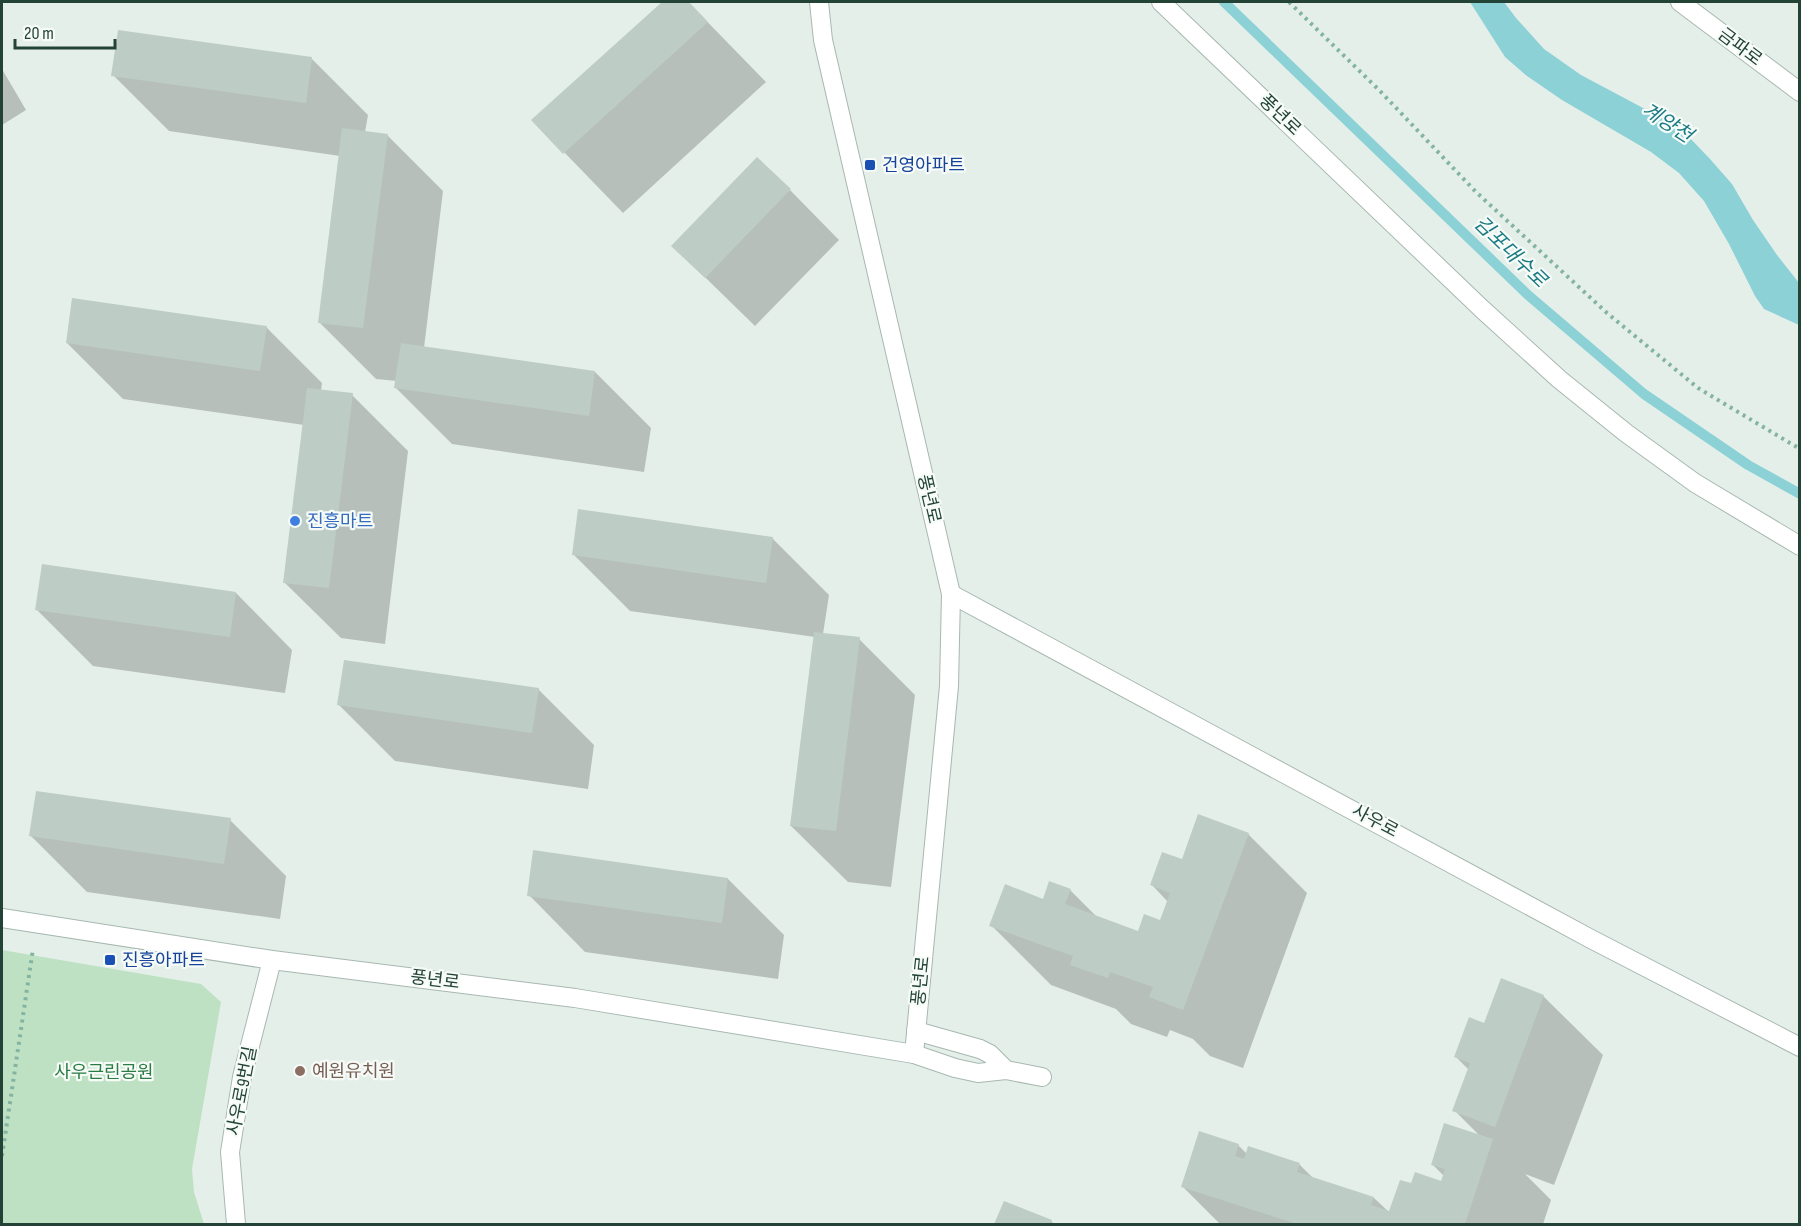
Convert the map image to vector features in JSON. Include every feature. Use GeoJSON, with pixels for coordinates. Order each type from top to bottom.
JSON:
{"type":"FeatureCollection","features":[{"type":"Feature","properties":{"kind":"street","name":"풍년로"},"geometry":{"type":"LineString","coordinates":[[2,918],[272,960],[575,998],[914,1054],[950,686],[951,594],[823,40],[819,2]]}},
{"type":"Feature","properties":{"kind":"street","name":"풍년로"},"geometry":{"type":"LineString","coordinates":[[1161,2],[1400,228],[1490,317],[1559,379],[1626,433],[1695,483],[1800,546]]}},
{"type":"Feature","properties":{"kind":"street","name":"금파로"},"geometry":{"type":"LineString","coordinates":[[1680,2],[1800,92]]}},
{"type":"Feature","properties":{"kind":"street","name":"사우로"},"geometry":{"type":"LineString","coordinates":[[951,594],[1591,939],[1800,1047]]}},
{"type":"Feature","properties":{"kind":"street","name":"사우로9번길"},"geometry":{"type":"LineString","coordinates":[[237,1224],[230,1152],[242,1077],[272,960]]}},
{"type":"Feature","properties":{"kind":"street"},"geometry":{"type":"LineString","coordinates":[[916,1031],[980,1049],[990,1054],[1006,1070]]}},
{"type":"Feature","properties":{"kind":"street"},"geometry":{"type":"LineString","coordinates":[[914,1054],[954,1068],[978,1073],[1006,1070],[1042,1077]]}},
{"type":"Feature","properties":{"kind":"path"},"geometry":{"type":"LineString","coordinates":[[1289,2],[1380,91],[1476,192],[1607,314],[1698,387],[1800,449]]}},
{"type":"Feature","properties":{"kind":"path"},"geometry":{"type":"LineString","coordinates":[[2,1156],[37,924]]}},
{"type":"Feature","properties":{"kind":"green space","name":"사우근린공원"},"geometry":{"type":"Polygon","coordinates":[[[2,950],[201,984],[221,1002],[192,1169],[194,1192],[204,1224],[2,1224],[2,950]]]}},
{"type":"Feature","properties":{"kind":"water","name":"계양천"},"geometry":{"type":"Polygon","coordinates":[[[1470,2],[1504,2],[1544,49],[1581,75],[1660,117],[1687,135],[1732,184],[1753,220],[1799,283],[1799,325],[1764,309],[1704,201],[1679,173],[1651,152],[1562,100],[1527,76],[1505,57],[1470,2]]]}},
{"type":"Feature","properties":{"kind":"building"},"geometry":{"type":"Polygon","coordinates":[[[662,2],[689,2],[708,22],[563,154],[531,120],[662,2]]]}},
{"type":"Feature","properties":{"kind":"building"},"geometry":{"type":"Polygon","coordinates":[[[118,30],[312,57],[306,103],[111,76],[118,30]]]}},
{"type":"Feature","properties":{"kind":"building"},"geometry":{"type":"Polygon","coordinates":[[[342,128],[388,134],[363,328],[318,323],[342,128]]]}},
{"type":"Feature","properties":{"kind":"building"},"geometry":{"type":"Polygon","coordinates":[[[757,157],[791,189],[705,278],[671,246],[757,157]]]}},
{"type":"Feature","properties":{"kind":"building"},"geometry":{"type":"Polygon","coordinates":[[[72,298],[267,326],[260,371],[66,343],[72,298]]]}},
{"type":"Feature","properties":{"kind":"building"},"geometry":{"type":"Polygon","coordinates":[[[401,343],[595,371],[589,416],[394,388],[401,343]]]}},
{"type":"Feature","properties":{"kind":"building"},"geometry":{"type":"Polygon","coordinates":[[[307,388],[353,393],[329,588],[283,583],[307,388]]]}},
{"type":"Feature","properties":{"kind":"building"},"geometry":{"type":"Polygon","coordinates":[[[578,509],[773,537],[766,583],[572,555],[578,509]]]}},
{"type":"Feature","properties":{"kind":"building"},"geometry":{"type":"Polygon","coordinates":[[[42,564],[236,592],[230,637],[35,610],[42,564]]]}},
{"type":"Feature","properties":{"kind":"building"},"geometry":{"type":"Polygon","coordinates":[[[814,632],[860,637],[836,831],[790,826],[814,632]]]}},
{"type":"Feature","properties":{"kind":"building"},"geometry":{"type":"Polygon","coordinates":[[[344,660],[539,688],[532,733],[337,705],[344,660]]]}},
{"type":"Feature","properties":{"kind":"building"},"geometry":{"type":"Polygon","coordinates":[[[36,791],[231,818],[224,864],[29,836],[36,791]]]}},
{"type":"Feature","properties":{"kind":"building"},"geometry":{"type":"Polygon","coordinates":[[[1198,814],[1249,833],[1183,1010],[1149,997],[1153,987],[1110,972],[1108,978],[1070,965],[1073,956],[989,926],[1005,884],[1043,899],[1049,881],[1071,889],[1065,904],[1138,931],[1144,914],[1160,920],[1170,893],[1150,885],[1162,852],[1182,859],[1198,814]]]}},
{"type":"Feature","properties":{"kind":"building"},"geometry":{"type":"Polygon","coordinates":[[[533,850],[728,878],[722,923],[527,896],[533,850]]]}},
{"type":"Feature","properties":{"kind":"building"},"geometry":{"type":"Polygon","coordinates":[[[1501,978],[1544,995],[1495,1127],[1452,1111],[1470,1063],[1454,1057],[1469,1017],[1484,1023],[1501,978]]]}},
{"type":"Feature","properties":{"kind":"building"},"geometry":{"type":"Polygon","coordinates":[[[1444,1123],[1493,1139],[1465,1224],[1297,1224],[1181,1187],[1199,1131],[1239,1144],[1235,1156],[1244,1159],[1248,1146],[1300,1163],[1297,1172],[1374,1197],[1371,1205],[1389,1211],[1400,1180],[1411,1183],[1415,1172],[1441,1181],[1445,1169],[1431,1165],[1444,1123]]]}},
{"type":"Feature","properties":{"kind":"building"},"geometry":{"type":"Polygon","coordinates":[[[1004,1201],[1052,1220],[1050,1224],[994,1224],[1004,1201]]]}},
{"type":"Feature","properties":{"kind":"waterway","name":"김포대수로"},"geometry":{"type":"LineString","coordinates":[[1224,2],[1528,295],[1644,394],[1748,465],[1800,494]]}},
{"type":"Feature","properties":{"kind":"place","name":"건영아파트"},"geometry":{"type":"Point","coordinates":[870,165]}},
{"type":"Feature","properties":{"kind":"place","name":"진흥마트"},"geometry":{"type":"Point","coordinates":[295,521]}},
{"type":"Feature","properties":{"kind":"place","name":"진흥아파트"},"geometry":{"type":"Point","coordinates":[110,960]}},
{"type":"Feature","properties":{"kind":"place","name":"예원유치원"},"geometry":{"type":"Point","coordinates":[300,1071]}}]}
